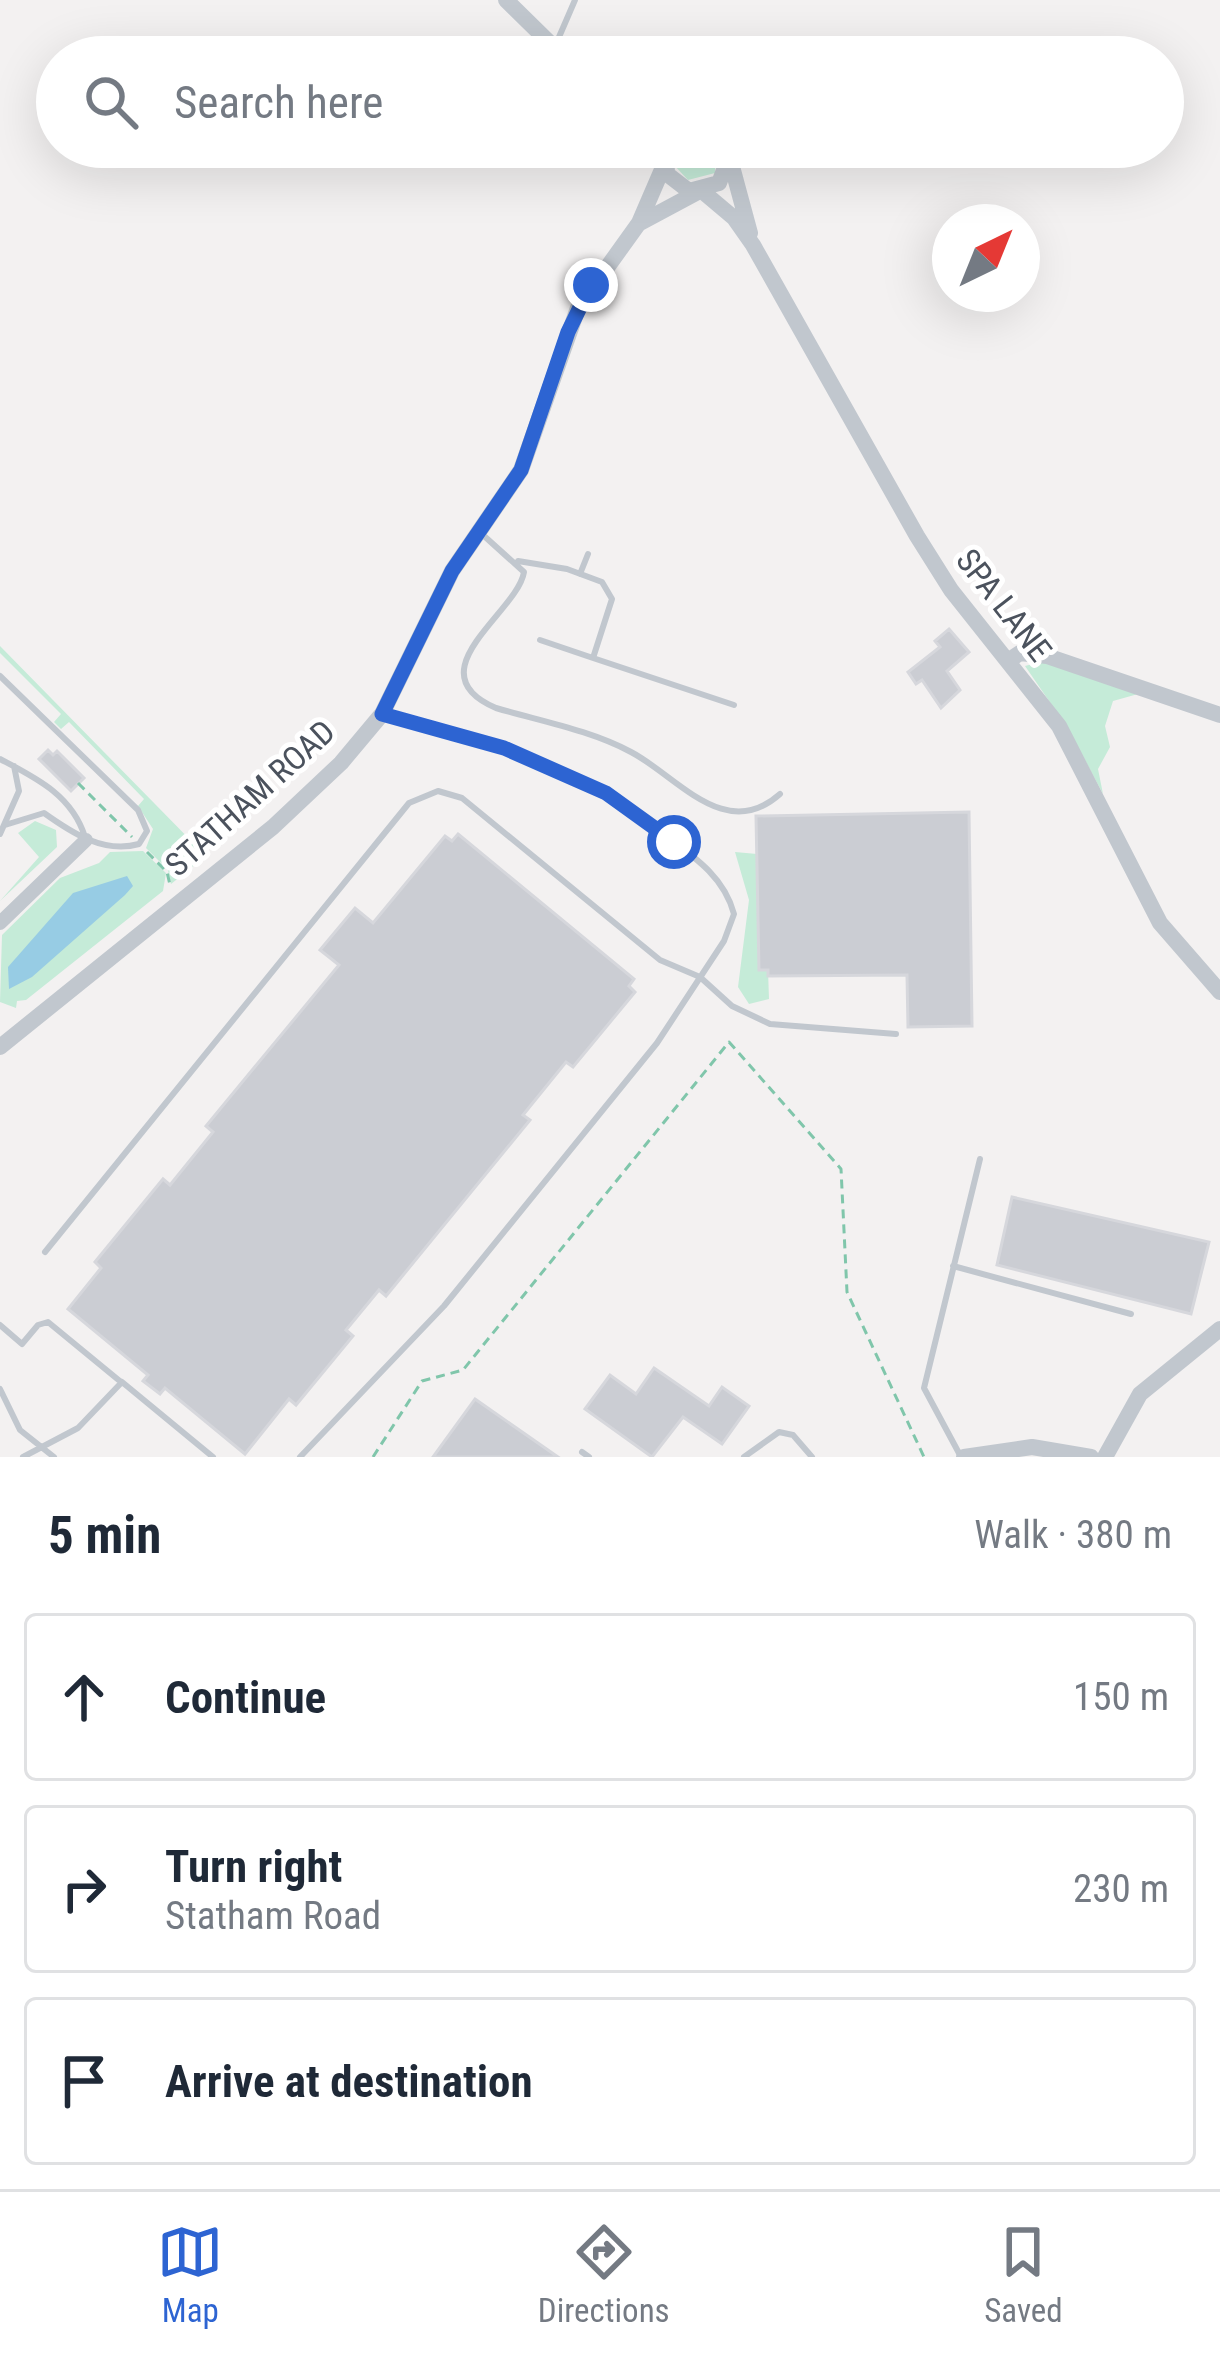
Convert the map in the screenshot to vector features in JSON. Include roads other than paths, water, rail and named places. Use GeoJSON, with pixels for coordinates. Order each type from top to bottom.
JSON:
{"type":"FeatureCollection","features":[{"type":"Feature","properties":{"kind":"street"},"geometry":{"type":"LineString","coordinates":[[506,0],[543,36]]}},
{"type":"Feature","properties":{"kind":"street","name":"STATHAM ROAD"},"geometry":{"type":"LineString","coordinates":[[1,1043],[273,826],[341,763],[382,714],[452,571],[521,470],[578,308],[639,224],[660,168]]}},
{"type":"Feature","properties":{"kind":"street","name":"SPA LANE"},"geometry":{"type":"LineString","coordinates":[[668,168],[673,182],[701,192],[734,218],[753,245],[916,536],[1077,756],[1160,922],[1220,992]]}},
{"type":"Feature","properties":{"kind":"street"},"geometry":{"type":"LineString","coordinates":[[701,192],[725,176],[726,168]]}},
{"type":"Feature","properties":{"kind":"street","name":"SPA LANE"},"geometry":{"type":"LineString","coordinates":[[732,168],[753,245]]}},
{"type":"Feature","properties":{"kind":"street","name":"STATHAM ROAD"},"geometry":{"type":"LineString","coordinates":[[639,224],[701,192]]}},
{"type":"Feature","properties":{"kind":"street"},"geometry":{"type":"LineString","coordinates":[[1008,661],[1020,653],[1047,656],[1220,715]]}},
{"type":"Feature","properties":{"kind":"street"},"geometry":{"type":"LineString","coordinates":[[0,923],[86,840]]}},
{"type":"Feature","properties":{"kind":"street"},"geometry":{"type":"LineString","coordinates":[[1105,1457],[1140,1394],[1220,1330]]}},
{"type":"Feature","properties":{"kind":"street"},"geometry":{"type":"LineString","coordinates":[[963,1457],[1032,1447],[1090,1457]]}},
{"type":"Feature","properties":{"kind":"lane"},"geometry":{"type":"LineString","coordinates":[[565,36],[575,0]]}},
{"type":"Feature","properties":{"kind":"lane"},"geometry":{"type":"LineString","coordinates":[[481,533],[524,572],[521,584],[469,648],[466,673],[476,696],[496,708],[633,752],[708,807],[758,807],[780,794]]}},
{"type":"Feature","properties":{"kind":"lane"},"geometry":{"type":"LineString","coordinates":[[580,574],[588,554]]}},
{"type":"Feature","properties":{"kind":"lane"},"geometry":{"type":"LineString","coordinates":[[516,561],[602,582],[612,599],[593,658]]}},
{"type":"Feature","properties":{"kind":"lane"},"geometry":{"type":"LineString","coordinates":[[540,640],[734,705]]}},
{"type":"Feature","properties":{"kind":"lane"},"geometry":{"type":"LineString","coordinates":[[0,676],[144,822],[146,836],[139,844],[86,840],[44,813],[5,825]]}},
{"type":"Feature","properties":{"kind":"lane"},"geometry":{"type":"LineString","coordinates":[[300,1457],[444,1306],[657,1043],[724,941],[734,914],[719,879],[606,793],[504,748],[382,714]]}},
{"type":"Feature","properties":{"kind":"lane"},"geometry":{"type":"LineString","coordinates":[[0,759],[53,790],[79,817],[86,840]]}},
{"type":"Feature","properties":{"kind":"lane"},"geometry":{"type":"LineString","coordinates":[[0,834],[19,791],[14,766]]}},
{"type":"Feature","properties":{"kind":"lane"},"geometry":{"type":"LineString","coordinates":[[45,1252],[409,802],[438,791],[462,799],[660,960],[700,977],[732,1006],[770,1024],[896,1034]]}},
{"type":"Feature","properties":{"kind":"lane"},"geometry":{"type":"LineString","coordinates":[[963,1457],[924,1388],[980,1159]]}},
{"type":"Feature","properties":{"kind":"lane"},"geometry":{"type":"LineString","coordinates":[[953,1266],[1131,1314]]}},
{"type":"Feature","properties":{"kind":"lane"},"geometry":{"type":"LineString","coordinates":[[0,1325],[22,1344],[38,1325],[49,1322],[213,1457]]}},
{"type":"Feature","properties":{"kind":"lane"},"geometry":{"type":"LineString","coordinates":[[23,1457],[92,1417],[122,1382]]}},
{"type":"Feature","properties":{"kind":"lane"},"geometry":{"type":"LineString","coordinates":[[0,1389],[20,1430],[53,1457]]}},
{"type":"Feature","properties":{"kind":"lane"},"geometry":{"type":"LineString","coordinates":[[744,1457],[758,1442],[779,1432],[793,1435],[812,1457]]}},
{"type":"Feature","properties":{"kind":"water"},"geometry":{"type":"Polygon","coordinates":[[[127,876],[133,886],[125,895],[32,977],[9,989],[8,967],[73,893],[127,876]]]}}]}
